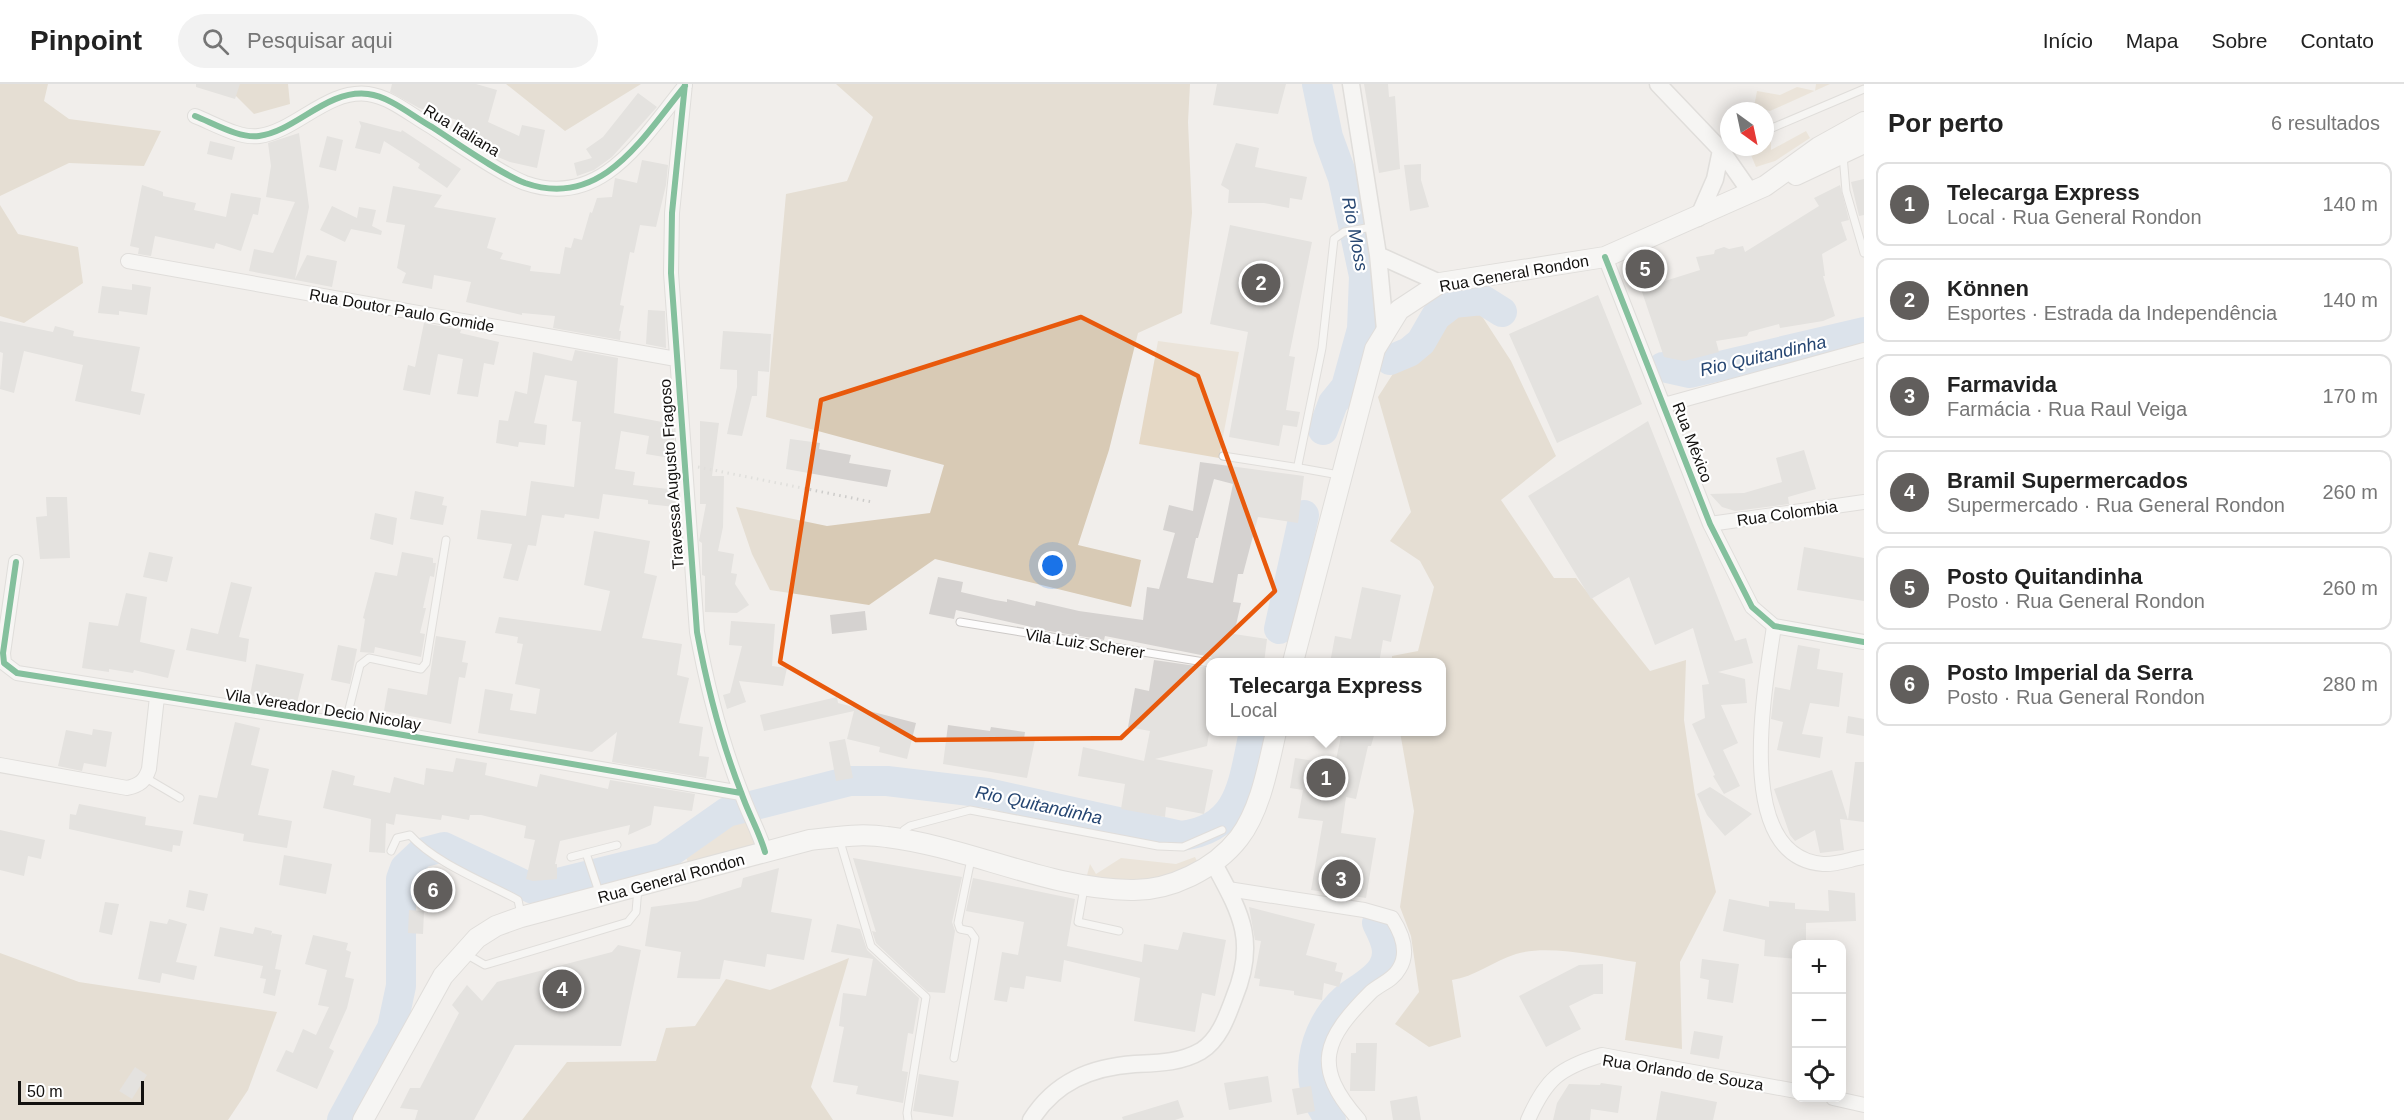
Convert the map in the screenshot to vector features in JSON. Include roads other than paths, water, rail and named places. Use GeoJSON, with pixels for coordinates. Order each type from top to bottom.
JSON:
{"type":"FeatureCollection","features":[{"type":"Feature","properties":{"kind":"main road","name":"Rua General Rondon"},"geometry":{"type":"LineString","coordinates":[[1294,658],[1375,349],[1399,310],[1440,283],[1605,257],[1758,190],[1819,147],[1864,122]]}},
{"type":"Feature","properties":{"kind":"main road"},"geometry":{"type":"LineString","coordinates":[[1758,190],[1864,143]]}},
{"type":"Feature","properties":{"kind":"main road","name":"Rua General Rondon"},"geometry":{"type":"LineString","coordinates":[[363,1120],[443,976],[462,952],[496,926],[521,917],[638,888],[765,852],[839,836],[886,836],[1084,885],[1132,891],[1167,885],[1197,873],[1238,839],[1251,816],[1264,781],[1275,736]]}},
{"type":"Feature","properties":{"kind":"street"},"geometry":{"type":"LineString","coordinates":[[1351,84],[1367,228],[1378,255],[1385,330]]}},
{"type":"Feature","properties":{"kind":"street"},"geometry":{"type":"LineString","coordinates":[[1658,84],[1720,143]]}},
{"type":"Feature","properties":{"kind":"street","name":"Rua Italiana"},"geometry":{"type":"LineString","coordinates":[[195,116],[245,135],[258,137],[269,134],[325,104],[346,96],[366,94],[394,104],[523,182],[549,190],[568,191],[608,173],[633,150],[685,85]]}},
{"type":"Feature","properties":{"kind":"street","name":"Travessa Augusto Fragoso"},"geometry":{"type":"LineString","coordinates":[[685,85],[672,213],[671,273],[700,651],[741,793],[757,827],[765,852]]}},
{"type":"Feature","properties":{"kind":"street"},"geometry":{"type":"LineString","coordinates":[[1698,218],[1722,156]]}},
{"type":"Feature","properties":{"kind":"street"},"geometry":{"type":"LineString","coordinates":[[1731,156],[1758,190]]}},
{"type":"Feature","properties":{"kind":"street"},"geometry":{"type":"LineString","coordinates":[[1378,255],[1440,283]]}},
{"type":"Feature","properties":{"kind":"street","name":"Rua México"},"geometry":{"type":"LineString","coordinates":[[1605,257],[1710,524],[1744,594],[1756,612],[1774,626]]}},
{"type":"Feature","properties":{"kind":"street","name":"Rua Doutor Paulo Gomide"},"geometry":{"type":"LineString","coordinates":[[128,261],[676,359]]}},
{"type":"Feature","properties":{"kind":"street"},"geometry":{"type":"LineString","coordinates":[[1664,405],[1864,350]]}},
{"type":"Feature","properties":{"kind":"street","name":"Rua Colombia"},"geometry":{"type":"LineString","coordinates":[[1710,524],[1864,502]]}},
{"type":"Feature","properties":{"kind":"street","name":"Vila Vereador Decio Nicolay"},"geometry":{"type":"LineString","coordinates":[[16,562],[3,653],[4,663],[17,673],[345,725],[741,793]]}},
{"type":"Feature","properties":{"kind":"street"},"geometry":{"type":"LineString","coordinates":[[1864,642],[1774,626],[1759,743],[1760,764],[1770,820],[1775,833],[1785,844],[1798,855],[1812,862],[1825,864],[1864,857]]}},
{"type":"Feature","properties":{"kind":"street"},"geometry":{"type":"LineString","coordinates":[[0,765],[127,788],[138,785],[146,778],[157,697]]}},
{"type":"Feature","properties":{"kind":"street"},"geometry":{"type":"LineString","coordinates":[[1031,1120],[1040,1106],[1061,1085],[1111,1066],[1167,1063],[1184,1058],[1202,1050],[1213,1039],[1224,1022],[1241,982],[1247,958],[1245,931],[1239,910],[1213,862]]}},
{"type":"Feature","properties":{"kind":"street"},"geometry":{"type":"LineString","coordinates":[[1228,889],[1365,910],[1392,918],[1402,934],[1404,951],[1400,968],[1346,1019],[1334,1035],[1328,1055],[1329,1071],[1335,1087],[1359,1120]]}},
{"type":"Feature","properties":{"kind":"street","name":"Rua Orlando de Souza"},"geometry":{"type":"LineString","coordinates":[[1528,1120],[1540,1093],[1554,1076],[1575,1063],[1602,1055],[1792,1090]]}},
{"type":"Feature","properties":{"kind":"street"},"geometry":{"type":"LineString","coordinates":[[1846,1101],[1864,1105]]}},
{"type":"Feature","properties":{"kind":"lane"},"geometry":{"type":"LineString","coordinates":[[1774,127],[1864,89]]}},
{"type":"Feature","properties":{"kind":"lane"},"geometry":{"type":"LineString","coordinates":[[1835,157],[1864,253]]}},
{"type":"Feature","properties":{"kind":"lane"},"geometry":{"type":"LineString","coordinates":[[1300,468],[1322,348],[1334,239],[1348,231],[1367,228]]}},
{"type":"Feature","properties":{"kind":"lane"},"geometry":{"type":"LineString","coordinates":[[1222,456],[1342,475]]}},
{"type":"Feature","properties":{"kind":"lane"},"geometry":{"type":"LineString","coordinates":[[345,725],[360,665],[364,660],[369,658],[421,669],[426,663],[446,540]]}},
{"type":"Feature","properties":{"kind":"lane","name":"Vila Luiz Scherer"},"geometry":{"type":"LineString","coordinates":[[960,622],[1206,662]]}},
{"type":"Feature","properties":{"kind":"lane"},"geometry":{"type":"LineString","coordinates":[[146,778],[180,798]]}},
{"type":"Feature","properties":{"kind":"lane"},"geometry":{"type":"LineString","coordinates":[[901,840],[904,830],[910,826],[970,810],[1158,846],[1184,847],[1222,830]]}},
{"type":"Feature","properties":{"kind":"lane"},"geometry":{"type":"LineString","coordinates":[[391,851],[397,838],[410,835],[419,845],[518,900],[521,917]]}},
{"type":"Feature","properties":{"kind":"lane"},"geometry":{"type":"LineString","coordinates":[[839,836],[871,946],[924,992],[926,997],[907,1113],[908,1120]]}},
{"type":"Feature","properties":{"kind":"lane"},"geometry":{"type":"LineString","coordinates":[[571,857],[617,845]]}},
{"type":"Feature","properties":{"kind":"lane"},"geometry":{"type":"LineString","coordinates":[[586,853],[601,897]]}},
{"type":"Feature","properties":{"kind":"lane"},"geometry":{"type":"LineString","coordinates":[[954,1058],[975,938],[970,931],[960,929],[958,923],[972,856]]}},
{"type":"Feature","properties":{"kind":"lane"},"geometry":{"type":"LineString","coordinates":[[1084,885],[1078,922],[1119,931]]}},
{"type":"Feature","properties":{"kind":"lane"},"geometry":{"type":"LineString","coordinates":[[462,952],[485,965],[628,922],[636,912],[638,888]]}},
{"type":"Feature","properties":{"kind":"waterway","name":"Rio Moss"},"geometry":{"type":"LineString","coordinates":[[1317,84],[1328,137],[1343,178],[1364,276],[1362,329],[1346,387],[1333,403],[1323,430]]}},
{"type":"Feature","properties":{"kind":"waterway","name":"Rio Quitandinha"},"geometry":{"type":"LineString","coordinates":[[1390,360],[1409,352],[1421,342],[1436,316],[1453,303],[1483,300],[1502,312]]}},
{"type":"Feature","properties":{"kind":"waterway","name":"Rio Quitandinha"},"geometry":{"type":"LineString","coordinates":[[1663,367],[1690,373],[1864,332]]}},
{"type":"Feature","properties":{"kind":"waterway","name":"Rio Quitandinha"},"geometry":{"type":"LineString","coordinates":[[1279,629],[1304,515]]}},
{"type":"Feature","properties":{"kind":"waterway","name":"Rio Quitandinha"},"geometry":{"type":"LineString","coordinates":[[342,1120],[392,1028],[401,986],[401,879],[405,868],[421,853],[444,847],[533,889],[663,857],[727,812],[850,781],[887,781],[987,793],[1181,836],[1201,832],[1217,824],[1228,813],[1242,785],[1253,736]]}},
{"type":"Feature","properties":{"kind":"waterway"},"geometry":{"type":"LineString","coordinates":[[1331,1120],[1321,1106],[1315,1091],[1314,1058],[1318,1041],[1334,1011],[1345,999],[1376,976],[1386,961],[1387,950],[1377,923]]}},
{"type":"Feature","properties":{"kind":"place","name":"Posto Quitandinha"},"geometry":{"type":"Point","coordinates":[1645,269]}},
{"type":"Feature","properties":{"kind":"place","name":"Können"},"geometry":{"type":"Point","coordinates":[1261,283]}},
{"type":"Feature","properties":{"kind":"place","name":"Telecarga Express"},"geometry":{"type":"Point","coordinates":[1326,778]}},
{"type":"Feature","properties":{"kind":"place","name":"Farmavida"},"geometry":{"type":"Point","coordinates":[1341,879]}},
{"type":"Feature","properties":{"kind":"place","name":"Posto Imperial da Serra"},"geometry":{"type":"Point","coordinates":[433,890]}},
{"type":"Feature","properties":{"kind":"place","name":"Bramil Supermercados"},"geometry":{"type":"Point","coordinates":[562,989]}}]}
